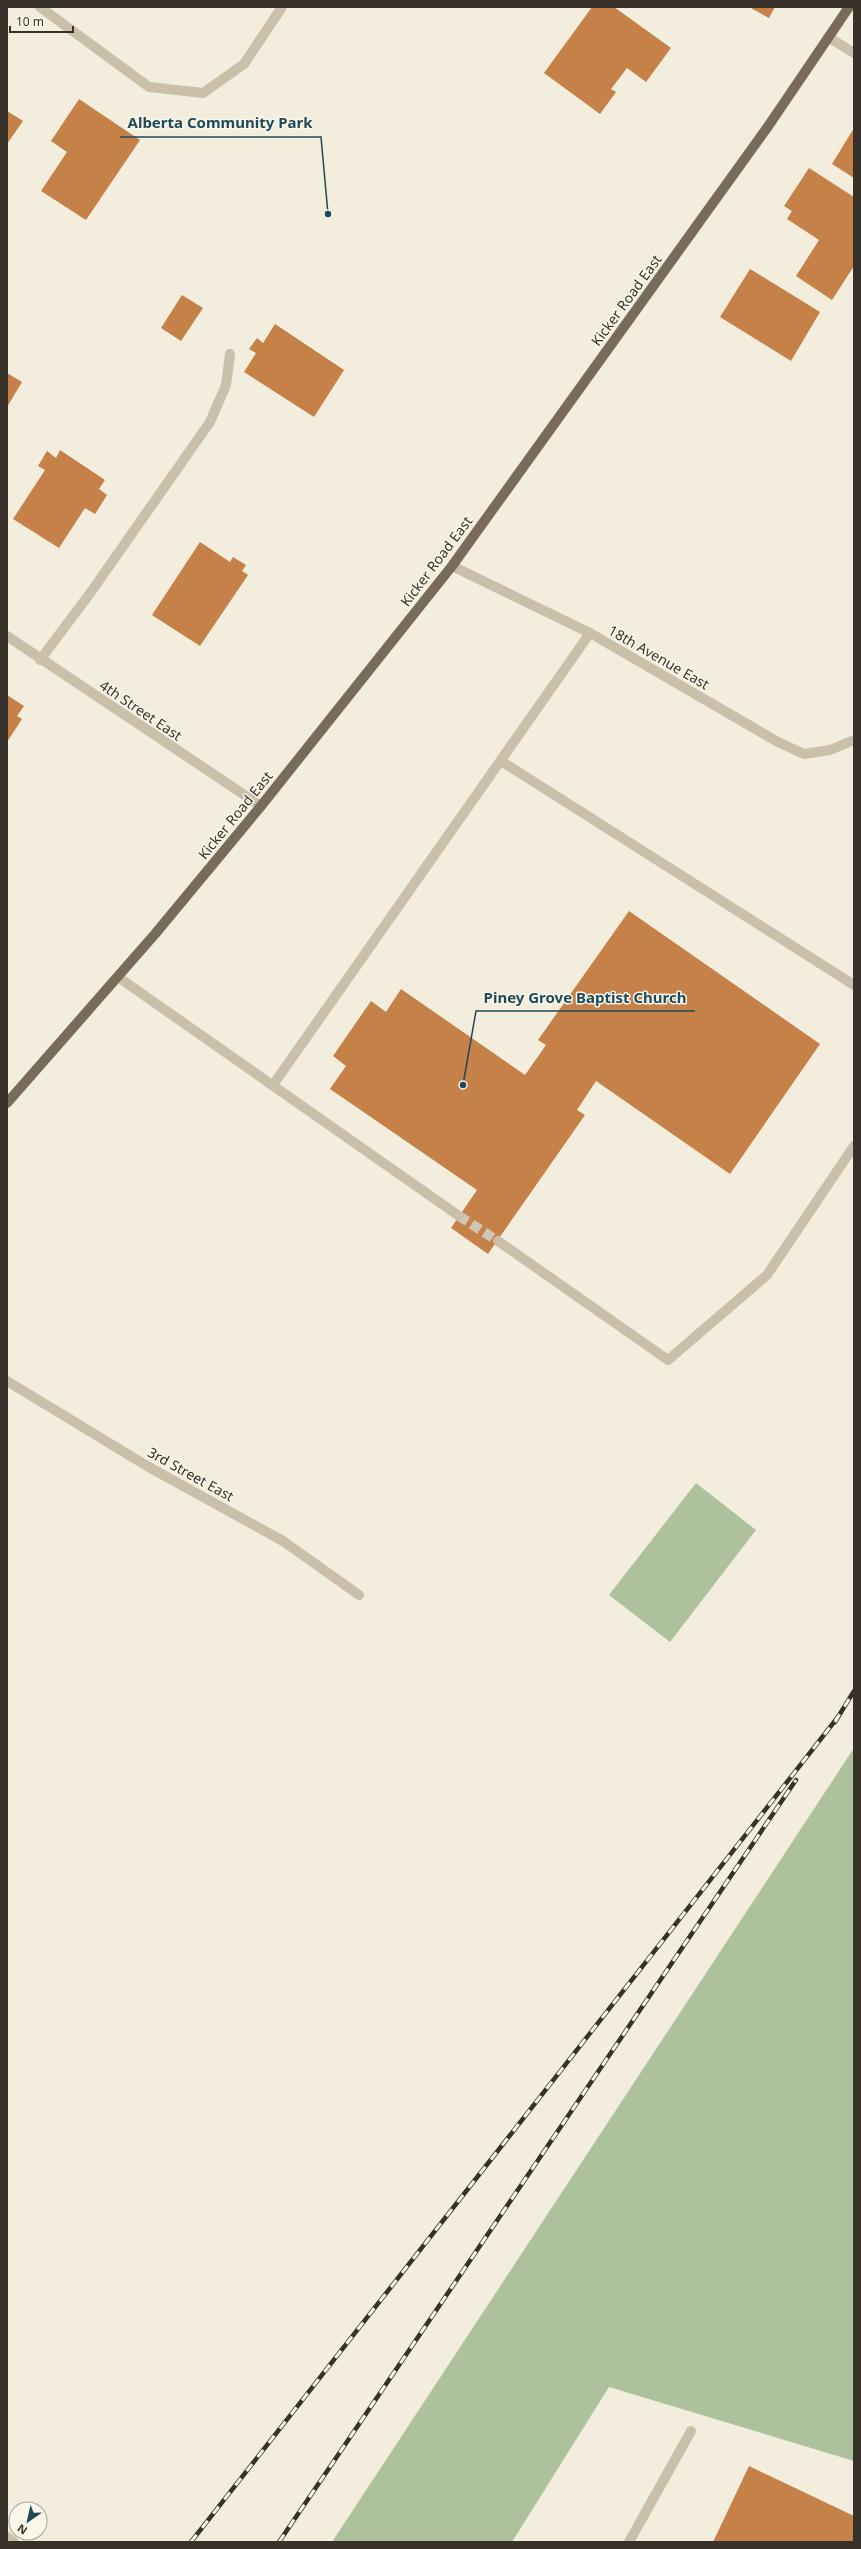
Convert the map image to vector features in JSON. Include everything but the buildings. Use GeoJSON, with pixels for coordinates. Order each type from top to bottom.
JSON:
{"type":"FeatureCollection","features":[{"type":"Feature","properties":{"kind":"main road","name":"Kicker Road East"},"geometry":{"type":"LineString","coordinates":[[7,1103],[118,977],[261,806],[452,566],[765,132],[849,7]]}},
{"type":"Feature","properties":{"kind":"street"},"geometry":{"type":"LineString","coordinates":[[40,7],[149,87],[203,93],[244,64],[282,7]]}},
{"type":"Feature","properties":{"kind":"street"},"geometry":{"type":"LineString","coordinates":[[828,37],[854,53]]}},
{"type":"Feature","properties":{"kind":"street"},"geometry":{"type":"LineString","coordinates":[[40,660],[91,592],[210,422],[226,385],[230,354]]}},
{"type":"Feature","properties":{"kind":"street","name":"18th Avenue East"},"geometry":{"type":"LineString","coordinates":[[452,566],[590,633],[778,742],[804,754],[830,750],[854,740]]}},
{"type":"Feature","properties":{"kind":"street"},"geometry":{"type":"LineString","coordinates":[[273,1085],[590,633]]}},
{"type":"Feature","properties":{"kind":"street","name":"4th Street East"},"geometry":{"type":"LineString","coordinates":[[7,636],[40,660],[261,806]]}},
{"type":"Feature","properties":{"kind":"street"},"geometry":{"type":"LineString","coordinates":[[501,761],[854,985]]}},
{"type":"Feature","properties":{"kind":"street"},"geometry":{"type":"LineString","coordinates":[[118,977],[459,1216]]}},
{"type":"Feature","properties":{"kind":"street"},"geometry":{"type":"LineString","coordinates":[[498,1241],[668,1360],[767,1275],[854,1146]]}},
{"type":"Feature","properties":{"kind":"street","name":"3rd Street East"},"geometry":{"type":"LineString","coordinates":[[7,1381],[147,1466],[283,1541],[359,1595]]}},
{"type":"Feature","properties":{"kind":"street"},"geometry":{"type":"LineString","coordinates":[[629,2542],[691,2431]]}},
{"type":"Feature","properties":{"kind":"street"},"geometry":{"type":"LineString","coordinates":[[7,2537],[14,2542]]}},
{"type":"Feature","properties":{"kind":"green space"},"geometry":{"type":"Polygon","coordinates":[[[696,1483],[756,1530],[670,1642],[609,1595],[696,1483]]]}},
{"type":"Feature","properties":{"kind":"green space"},"geometry":{"type":"Polygon","coordinates":[[[854,1748],[854,2461],[609,2387],[512,2542],[332,2542],[854,1748]]]}},
{"type":"Feature","properties":{"kind":"tunnel"},"geometry":{"type":"LineString","coordinates":[[459,1216],[498,1241]]}},
{"type":"Feature","properties":{"kind":"railway"},"geometry":{"type":"LineString","coordinates":[[835,1722],[854,1691]]}},
{"type":"Feature","properties":{"kind":"railway"},"geometry":{"type":"LineString","coordinates":[[191,2542],[838,1717]]}},
{"type":"Feature","properties":{"kind":"railway"},"geometry":{"type":"LineString","coordinates":[[279,2542],[796,1780]]}},
{"type":"Feature","properties":{"kind":"place","name":"Alberta Community Park"},"geometry":{"type":"Point","coordinates":[328,214]}},
{"type":"Feature","properties":{"kind":"place","name":"Piney Grove Baptist Church"},"geometry":{"type":"Point","coordinates":[463,1085]}}]}
